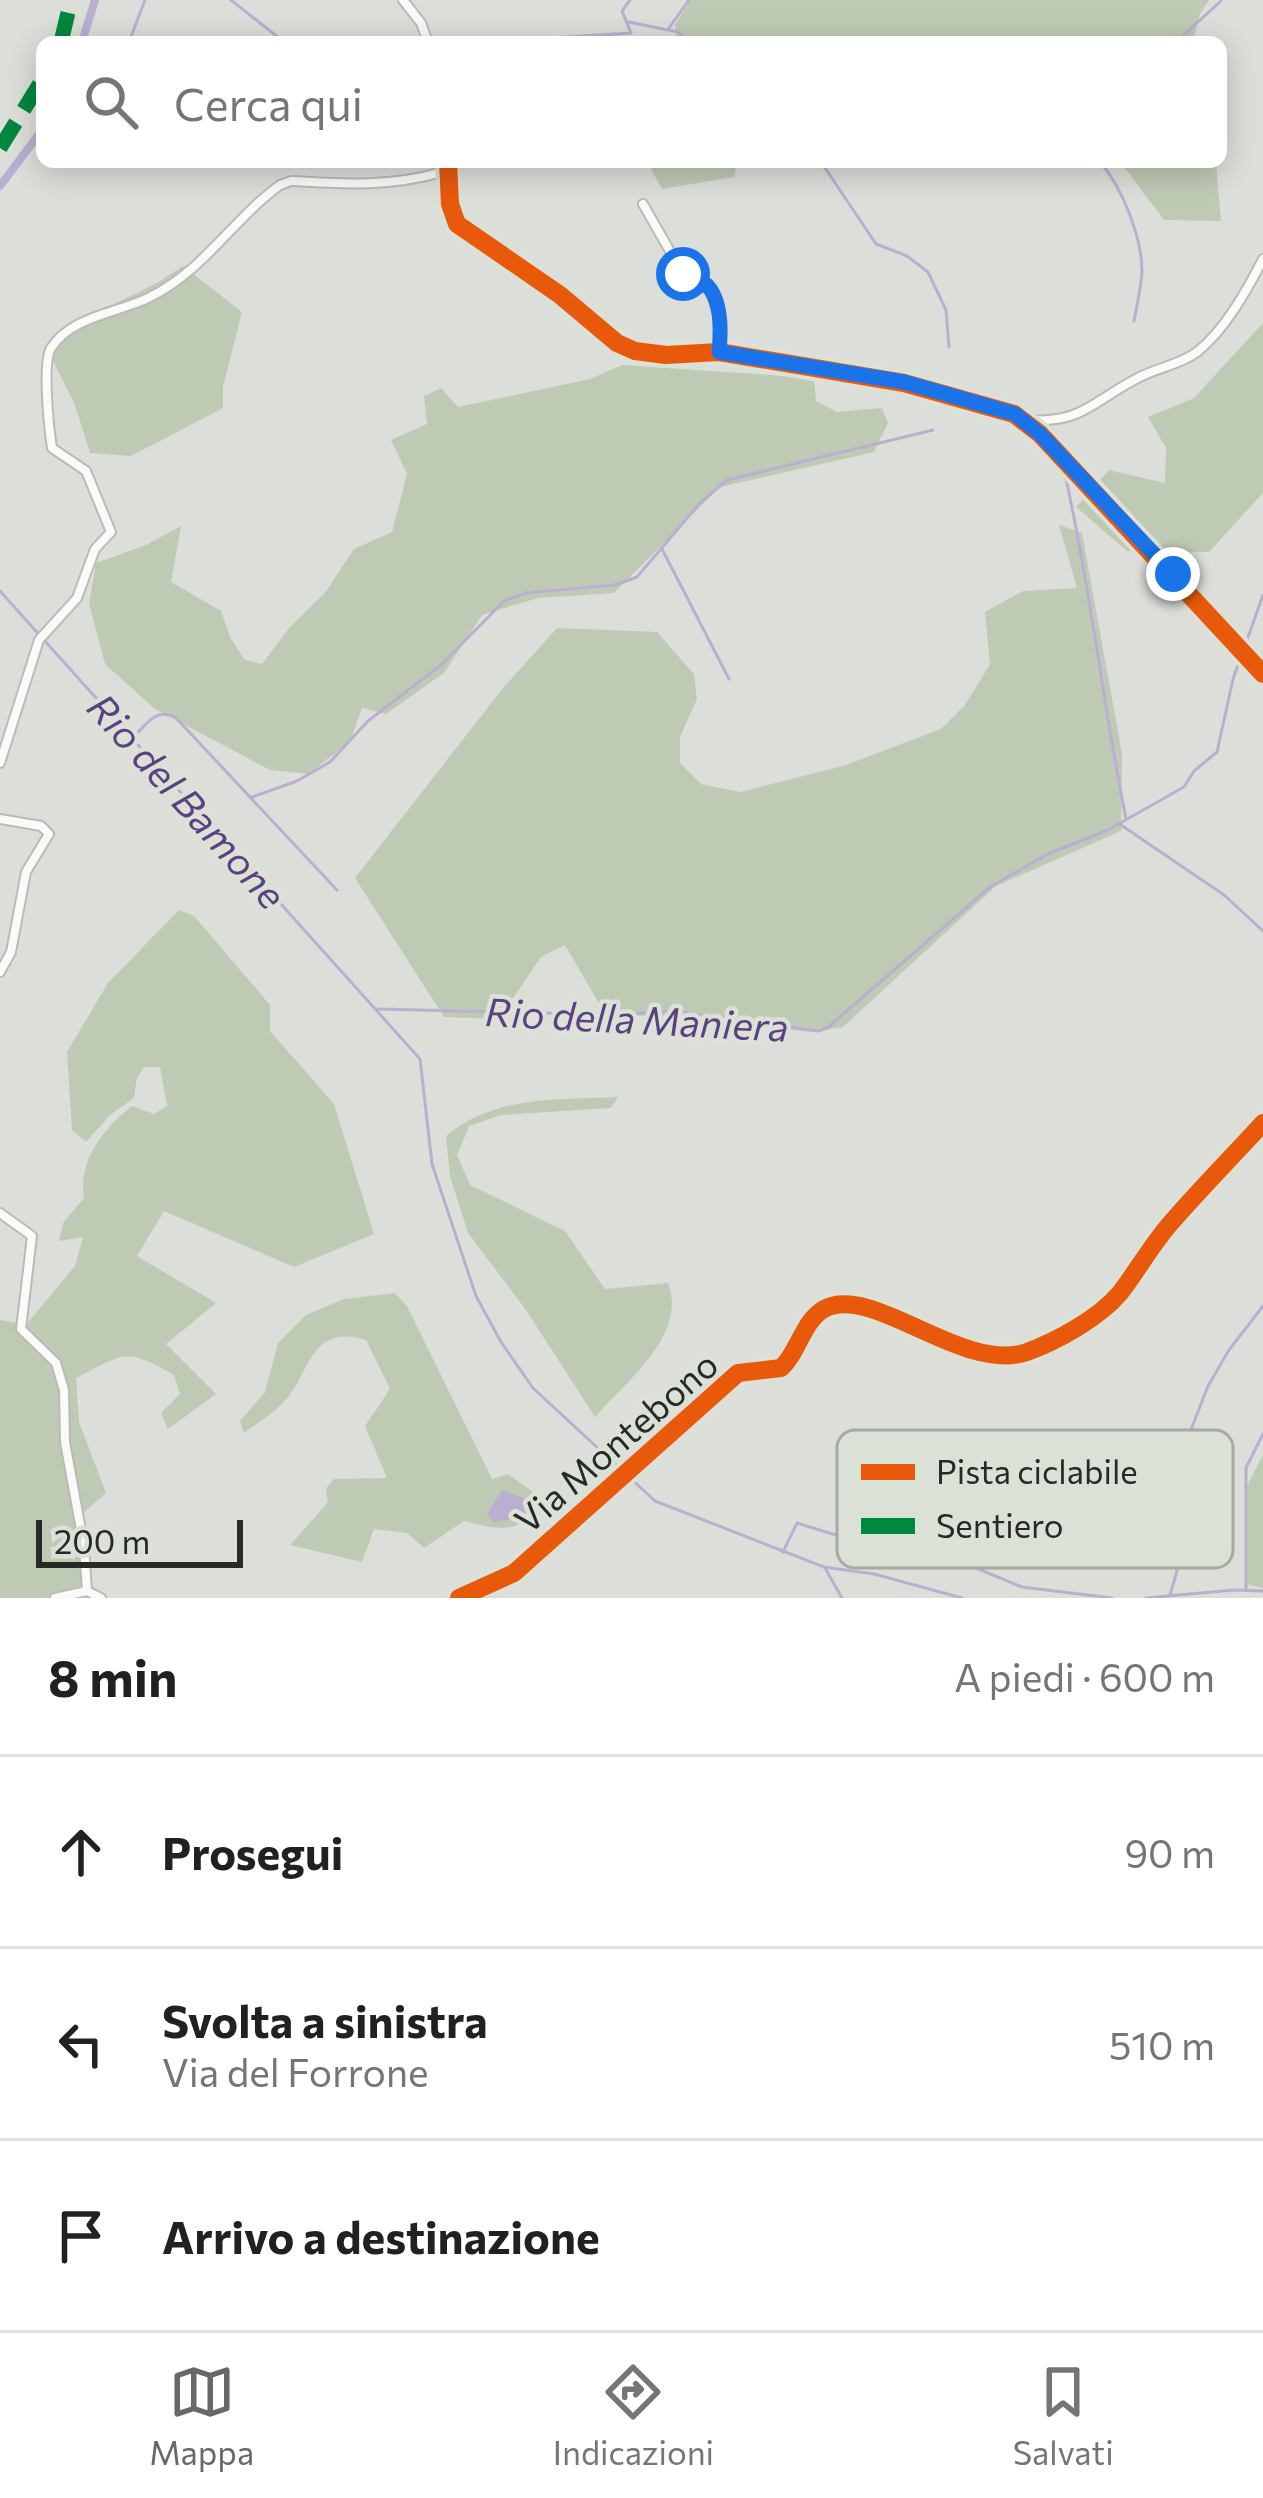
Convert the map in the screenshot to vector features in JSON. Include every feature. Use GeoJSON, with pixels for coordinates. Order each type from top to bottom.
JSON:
{"type":"FeatureCollection","features":[{"type":"Feature","properties":{"kind":"street"},"geometry":{"type":"LineString","coordinates":[[403,0],[426,36]]}},
{"type":"Feature","properties":{"kind":"street"},"geometry":{"type":"LineString","coordinates":[[0,763],[42,636],[76,598],[95,549],[111,532],[86,471],[52,448],[47,363],[51,349],[74,327],[148,298],[182,277],[280,185],[291,181],[409,182],[440,168]]}},
{"type":"Feature","properties":{"kind":"street"},"geometry":{"type":"LineString","coordinates":[[447,168],[457,224],[560,295],[617,343],[635,351],[666,356],[719,352],[904,382],[1015,414],[1040,434],[1263,674]]}},
{"type":"Feature","properties":{"kind":"street"},"geometry":{"type":"LineString","coordinates":[[643,203],[683,274],[710,290],[719,316],[719,352]]}},
{"type":"Feature","properties":{"kind":"street"},"geometry":{"type":"LineString","coordinates":[[1023,420],[1050,422],[1086,412],[1136,379],[1196,353],[1238,302],[1263,260]]}},
{"type":"Feature","properties":{"kind":"street"},"geometry":{"type":"LineString","coordinates":[[0,819],[41,826],[49,834],[26,872],[10,952],[0,972]]}},
{"type":"Feature","properties":{"kind":"street","name":"Via Montebono"},"geometry":{"type":"LineString","coordinates":[[459,1598],[514,1573],[728,1380],[746,1370],[781,1368],[817,1314],[828,1307],[883,1314],[998,1357],[1024,1353],[1072,1328],[1117,1296],[1166,1228],[1263,1123]]}},
{"type":"Feature","properties":{"kind":"street"},"geometry":{"type":"LineString","coordinates":[[0,1213],[32,1236],[21,1329],[56,1363],[64,1390],[65,1442],[84,1546],[87,1591]]}},
{"type":"Feature","properties":{"kind":"street"},"geometry":{"type":"LineString","coordinates":[[55,1598],[87,1591],[100,1598]]}},
{"type":"Feature","properties":{"kind":"green space"},"geometry":{"type":"Polygon","coordinates":[[[690,0],[1209,0],[1194,36],[676,36],[675,25],[690,0]]]}},
{"type":"Feature","properties":{"kind":"green space"},"geometry":{"type":"Polygon","coordinates":[[[650,168],[736,168],[735,177],[662,189],[650,168]]]}},
{"type":"Feature","properties":{"kind":"green space"},"geometry":{"type":"Polygon","coordinates":[[[1125,168],[1217,168],[1221,221],[1164,220],[1125,168]]]}},
{"type":"Feature","properties":{"kind":"green space"},"geometry":{"type":"Polygon","coordinates":[[[183,266],[242,312],[223,387],[223,408],[131,456],[90,453],[75,405],[48,351],[79,324],[183,266]]]}},
{"type":"Feature","properties":{"kind":"green space"},"geometry":{"type":"Polygon","coordinates":[[[1263,323],[1263,493],[1209,552],[1127,551],[1076,507],[1109,470],[1165,483],[1166,448],[1148,417],[1194,398],[1263,323]]]}},
{"type":"Feature","properties":{"kind":"green space"},"geometry":{"type":"Polygon","coordinates":[[[622,365],[814,378],[816,401],[837,412],[882,408],[888,423],[874,452],[720,487],[614,593],[538,598],[482,615],[444,673],[386,714],[362,708],[350,742],[308,774],[270,770],[155,709],[105,664],[89,603],[96,563],[181,526],[171,582],[221,611],[245,660],[262,664],[290,627],[325,593],[354,549],[392,532],[407,474],[391,440],[427,424],[424,396],[441,388],[458,407],[590,379],[622,365]]]}},
{"type":"Feature","properties":{"kind":"green space"},"geometry":{"type":"Polygon","coordinates":[[[1059,525],[1082,533],[1122,754],[1121,831],[996,886],[843,1027],[813,1032],[604,1012],[565,945],[541,957],[499,1019],[444,1017],[355,878],[503,688],[557,628],[657,632],[694,674],[697,699],[680,737],[680,763],[701,784],[740,792],[846,765],[941,729],[965,705],[990,664],[985,612],[1023,591],[1077,588],[1059,525]]]}},
{"type":"Feature","properties":{"kind":"green space"},"geometry":{"type":"Polygon","coordinates":[[[179,910],[194,916],[270,1005],[270,1031],[334,1104],[374,1234],[294,1267],[164,1211],[137,1256],[216,1303],[166,1344],[216,1394],[168,1429],[161,1413],[180,1394],[174,1375],[145,1360],[125,1357],[76,1378],[79,1422],[106,1493],[83,1513],[83,1585],[48,1598],[0,1598],[0,1320],[26,1325],[75,1266],[83,1237],[59,1241],[63,1223],[84,1198],[85,1171],[102,1135],[132,1106],[154,1114],[167,1106],[160,1067],[144,1067],[134,1098],[110,1115],[86,1142],[72,1130],[67,1052],[108,983],[179,910]]]}},
{"type":"Feature","properties":{"kind":"green space"},"geometry":{"type":"Polygon","coordinates":[[[618,1097],[611,1108],[501,1115],[469,1126],[457,1155],[470,1185],[565,1231],[605,1289],[668,1283],[672,1302],[662,1339],[595,1417],[526,1310],[468,1233],[450,1176],[446,1136],[506,1106],[618,1097]]]}},
{"type":"Feature","properties":{"kind":"green space"},"geometry":{"type":"Polygon","coordinates":[[[395,1293],[407,1306],[492,1479],[508,1474],[554,1507],[511,1527],[464,1521],[424,1548],[407,1533],[374,1529],[362,1562],[290,1545],[328,1502],[326,1489],[334,1479],[387,1478],[365,1426],[390,1389],[366,1340],[333,1338],[313,1355],[279,1407],[244,1433],[240,1421],[265,1392],[278,1343],[306,1315],[344,1299],[395,1293]]]}},
{"type":"Feature","properties":{"kind":"green space"},"geometry":{"type":"Polygon","coordinates":[[[1263,1455],[1263,1588],[1246,1584],[1247,1486],[1263,1455]]]}},
{"type":"Feature","properties":{"kind":"shaded area"},"geometry":{"type":"Polygon","coordinates":[[[502,1490],[536,1503],[519,1518],[493,1522],[487,1514],[502,1490]]]}},
{"type":"Feature","properties":{"kind":"waterway"},"geometry":{"type":"LineString","coordinates":[[84,36],[95,0]]}},
{"type":"Feature","properties":{"kind":"waterway"},"geometry":{"type":"LineString","coordinates":[[131,36],[145,0]]}},
{"type":"Feature","properties":{"kind":"waterway"},"geometry":{"type":"LineString","coordinates":[[231,0],[276,36]]}},
{"type":"Feature","properties":{"kind":"waterway"},"geometry":{"type":"LineString","coordinates":[[582,36],[631,33],[622,11],[630,0]]}},
{"type":"Feature","properties":{"kind":"waterway"},"geometry":{"type":"LineString","coordinates":[[669,28],[689,0]]}},
{"type":"Feature","properties":{"kind":"waterway"},"geometry":{"type":"LineString","coordinates":[[1183,36],[1221,1]]}},
{"type":"Feature","properties":{"kind":"waterway"},"geometry":{"type":"LineString","coordinates":[[629,22],[682,36]]}},
{"type":"Feature","properties":{"kind":"waterway"},"geometry":{"type":"LineString","coordinates":[[0,186],[36,138]]}},
{"type":"Feature","properties":{"kind":"waterway"},"geometry":{"type":"LineString","coordinates":[[825,168],[876,244],[907,256],[928,272],[946,310],[949,347]]}},
{"type":"Feature","properties":{"kind":"waterway"},"geometry":{"type":"LineString","coordinates":[[1105,168],[1123,199],[1139,244],[1142,272],[1134,321]]}},
{"type":"Feature","properties":{"kind":"waterway"},"geometry":{"type":"LineString","coordinates":[[252,797],[297,781],[330,762],[368,721],[441,665],[504,601],[526,593],[615,585],[637,577],[700,503],[727,480],[933,430]]}},
{"type":"Feature","properties":{"kind":"waterway"},"geometry":{"type":"LineString","coordinates":[[1066,479],[1126,819]]}},
{"type":"Feature","properties":{"kind":"waterway"},"geometry":{"type":"LineString","coordinates":[[662,549],[729,679]]}},
{"type":"Feature","properties":{"kind":"waterway","name":"Rio del Bamone"},"geometry":{"type":"LineString","coordinates":[[0,591],[420,1059],[432,1164],[476,1296],[533,1388],[655,1501],[824,1567],[874,1574],[962,1598]]}},
{"type":"Feature","properties":{"kind":"waterway","name":"Rio della Maniera"},"geometry":{"type":"LineString","coordinates":[[378,1009],[619,1015],[673,1011],[818,1031],[827,1028],[990,887],[1184,787],[1194,771],[1217,752],[1233,679],[1263,595]]}},
{"type":"Feature","properties":{"kind":"waterway","name":"Rio del Bamone"},"geometry":{"type":"LineString","coordinates":[[135,735],[158,715],[176,718],[337,890]]}},
{"type":"Feature","properties":{"kind":"waterway"},"geometry":{"type":"LineString","coordinates":[[1121,825],[1224,895],[1263,931]]}},
{"type":"Feature","properties":{"kind":"waterway"},"geometry":{"type":"LineString","coordinates":[[1191,1430],[1208,1386],[1263,1306]]}},
{"type":"Feature","properties":{"kind":"waterway"},"geometry":{"type":"LineString","coordinates":[[1246,1590],[1246,1468],[1263,1434]]}},
{"type":"Feature","properties":{"kind":"waterway"},"geometry":{"type":"LineString","coordinates":[[783,1552],[797,1523],[837,1535]]}},
{"type":"Feature","properties":{"kind":"waterway"},"geometry":{"type":"LineString","coordinates":[[825,1568],[842,1598]]}},
{"type":"Feature","properties":{"kind":"waterway"},"geometry":{"type":"LineString","coordinates":[[976,1568],[1022,1587],[1112,1598]]}},
{"type":"Feature","properties":{"kind":"waterway"},"geometry":{"type":"LineString","coordinates":[[1170,1595],[1177,1568]]}},
{"type":"Feature","properties":{"kind":"waterway"},"geometry":{"type":"LineString","coordinates":[[1146,1598],[1263,1591]]}},
{"type":"Feature","properties":{"kind":"marked path"},"geometry":{"type":"LineString","coordinates":[[62,36],[71,0]]}},
{"type":"Feature","properties":{"kind":"marked path"},"geometry":{"type":"LineString","coordinates":[[0,148],[36,90]]}},
{"type":"Feature","properties":{"kind":"cycle path"},"geometry":{"type":"LineString","coordinates":[[448,168],[450,204],[457,224],[560,295],[617,343],[635,351],[666,355],[719,352],[904,383],[1014,414],[1040,434],[1263,674]]}},
{"type":"Feature","properties":{"kind":"cycle path"},"geometry":{"type":"LineString","coordinates":[[459,1598],[514,1573],[738,1373],[781,1368],[824,1309],[844,1304],[867,1308],[975,1351],[1002,1355],[1027,1352],[1077,1328],[1120,1293],[1169,1225],[1263,1123]]}},
{"type":"Feature","properties":{"kind":"route"},"geometry":{"type":"LineString","coordinates":[[683,274],[703,283],[716,302],[719,352],[904,382],[1015,414],[1040,434],[1173,574]]}}]}
